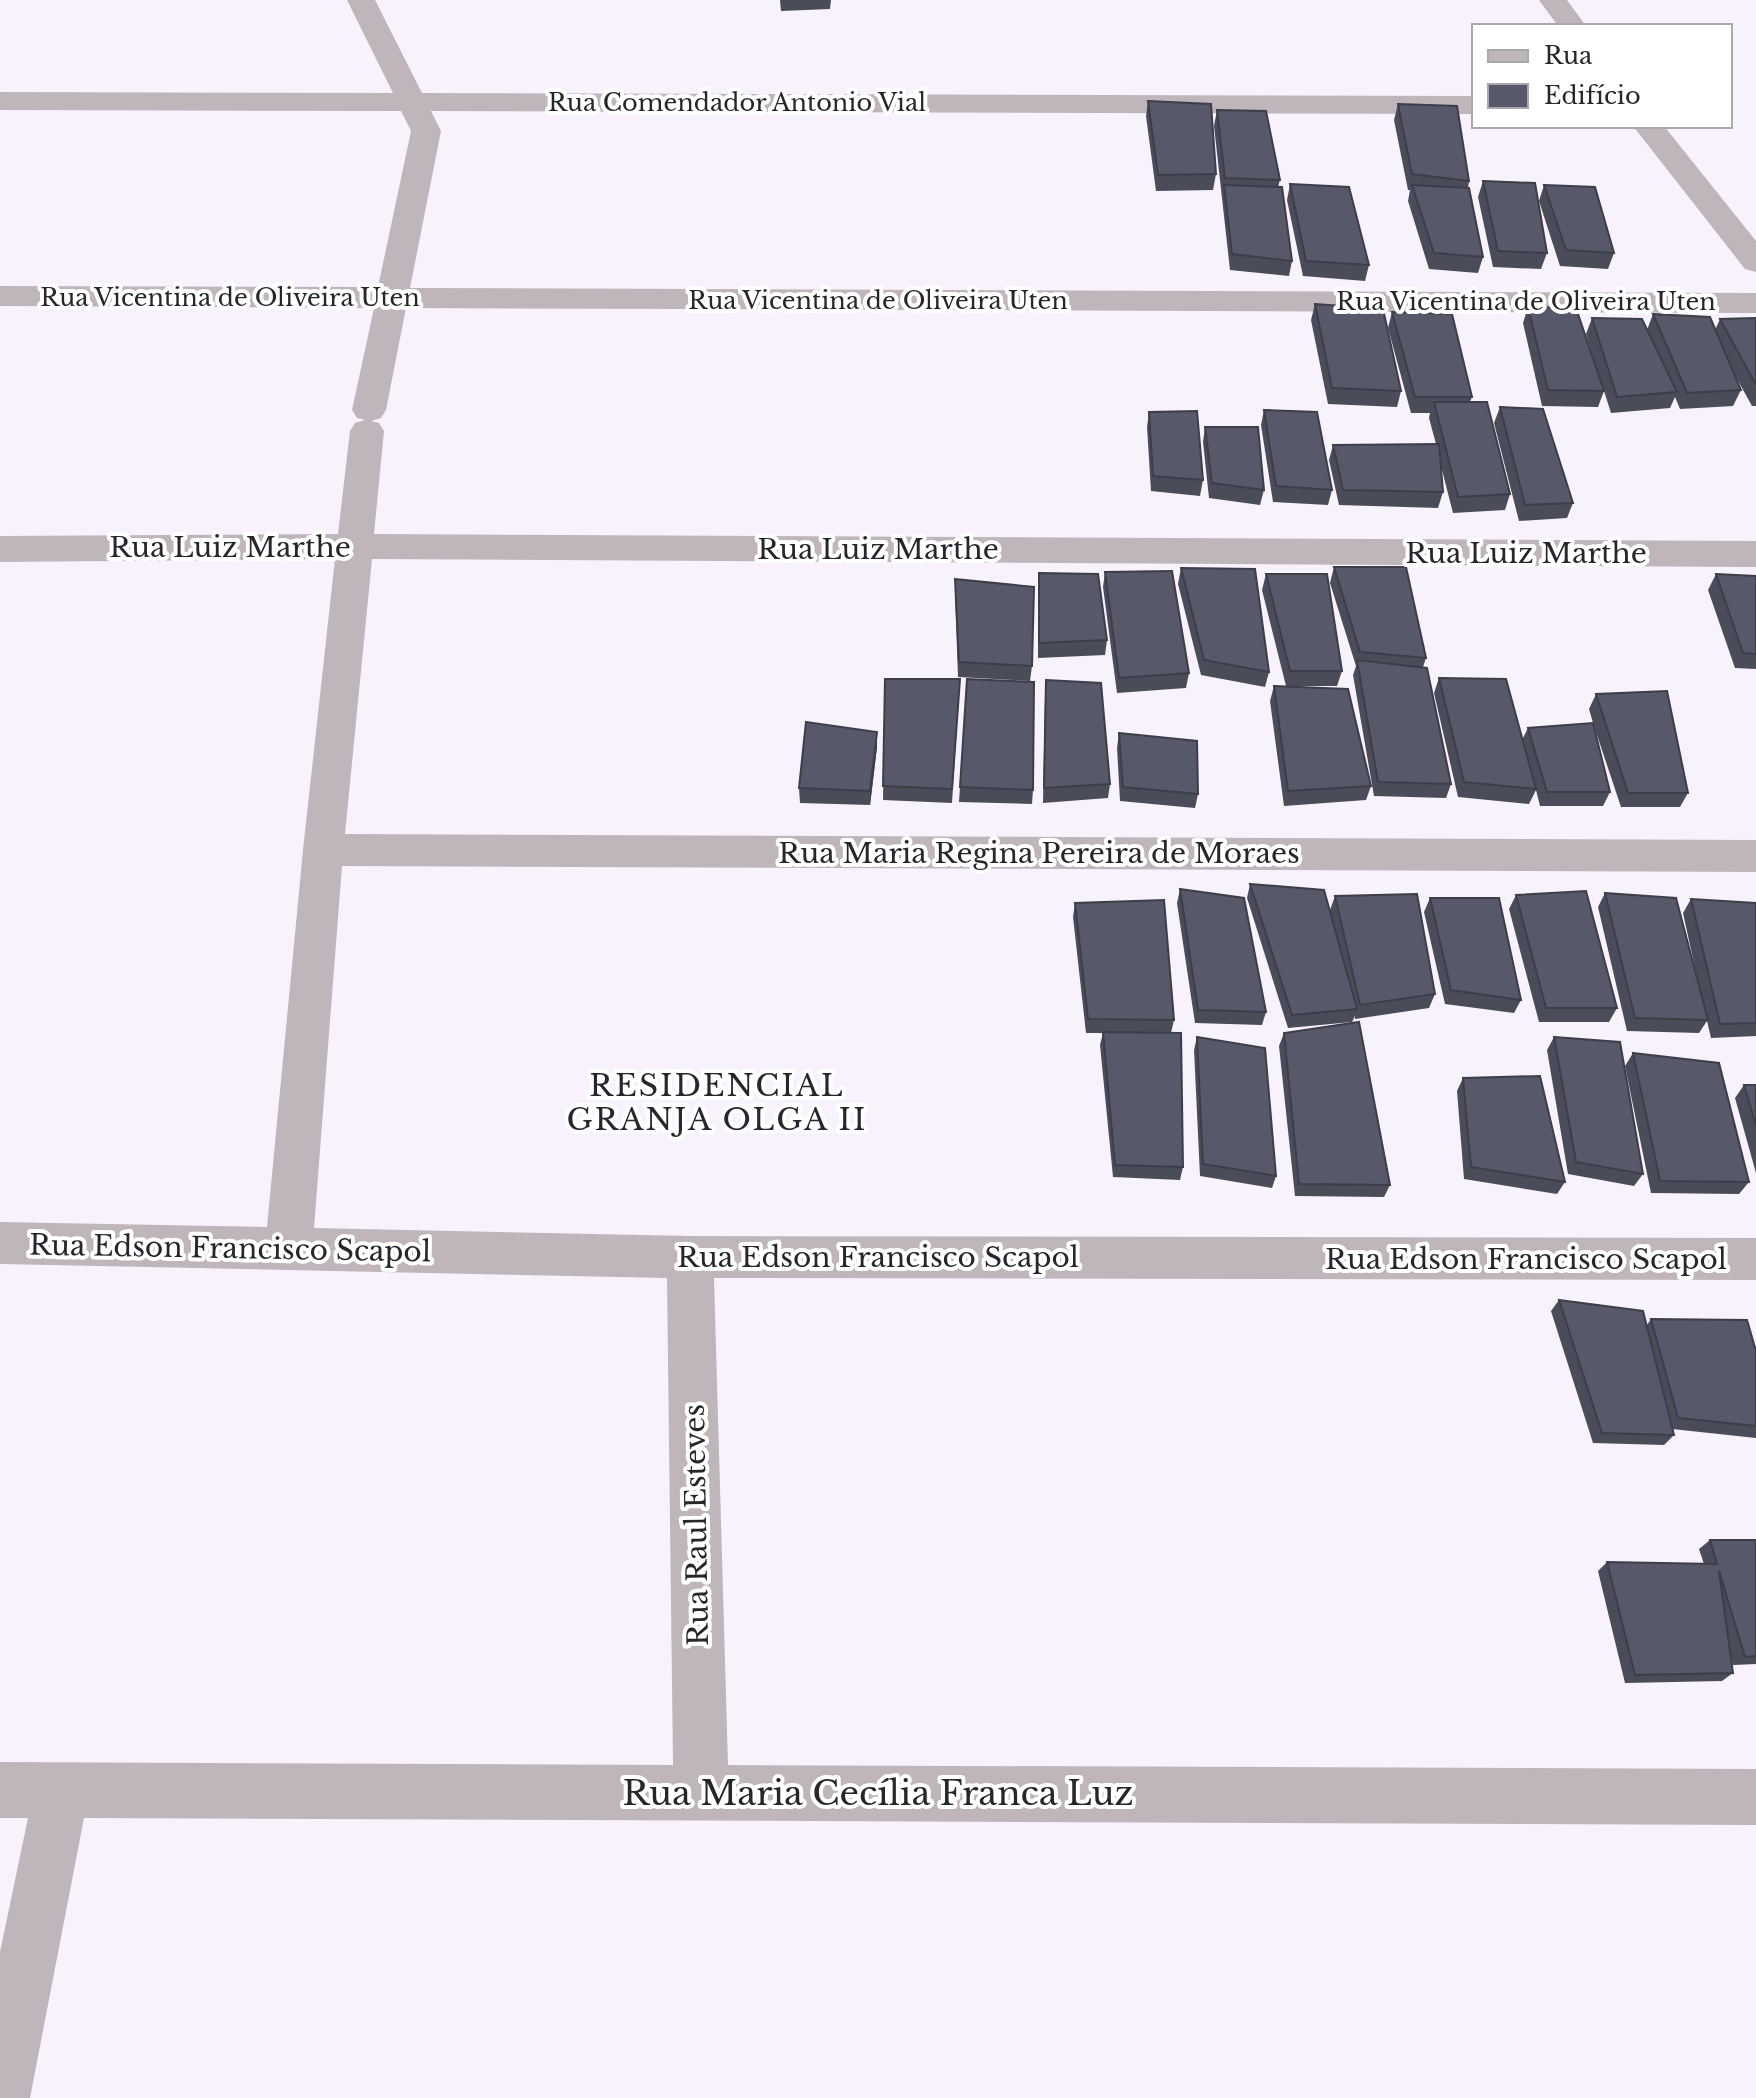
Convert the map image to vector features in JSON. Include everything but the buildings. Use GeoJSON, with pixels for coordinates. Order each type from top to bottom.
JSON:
{"type":"FeatureCollection","features":[{"type":"Feature","properties":{"kind":"street"},"geometry":{"type":"LineString","coordinates":[[289,1249],[323,850],[368,420],[426,131],[361,0]]}},
{"type":"Feature","properties":{"kind":"street"},"geometry":{"type":"LineString","coordinates":[[1553,0],[1571,24]]}},
{"type":"Feature","properties":{"kind":"street","name":"Rua Comendador Antonio Vial"},"geometry":{"type":"LineString","coordinates":[[0,101],[1472,105]]}},
{"type":"Feature","properties":{"kind":"street"},"geometry":{"type":"LineString","coordinates":[[1650,128],[1756,262]]}},
{"type":"Feature","properties":{"kind":"street","name":"Rua Vicentina de Oliveira Uten"},"geometry":{"type":"LineString","coordinates":[[0,296],[1756,303]]}},
{"type":"Feature","properties":{"kind":"street","name":"Rua Luiz Marthe"},"geometry":{"type":"LineString","coordinates":[[0,549],[355,546],[1756,554]]}},
{"type":"Feature","properties":{"kind":"street","name":"Rua Maria Regina Pereira de Moraes"},"geometry":{"type":"LineString","coordinates":[[323,850],[1756,856]]}},
{"type":"Feature","properties":{"kind":"street","name":"Rua Edson Francisco Scapol"},"geometry":{"type":"LineString","coordinates":[[0,1243],[690,1257],[1756,1259]]}},
{"type":"Feature","properties":{"kind":"street","name":"Rua Raul Esteves"},"geometry":{"type":"LineString","coordinates":[[690,1257],[701,1792]]}},
{"type":"Feature","properties":{"kind":"street","name":"Rua Maria Cecília Franca Luz"},"geometry":{"type":"LineString","coordinates":[[0,1790],[1756,1797]]}},
{"type":"Feature","properties":{"kind":"street"},"geometry":{"type":"LineString","coordinates":[[0,2098],[61,1791]]}},
{"type":"Feature","properties":{"kind":"district","name":"RESIDENCIAL GRANJA OLGA II"},"geometry":{"type":"Point","coordinates":[717,1103]}}]}
